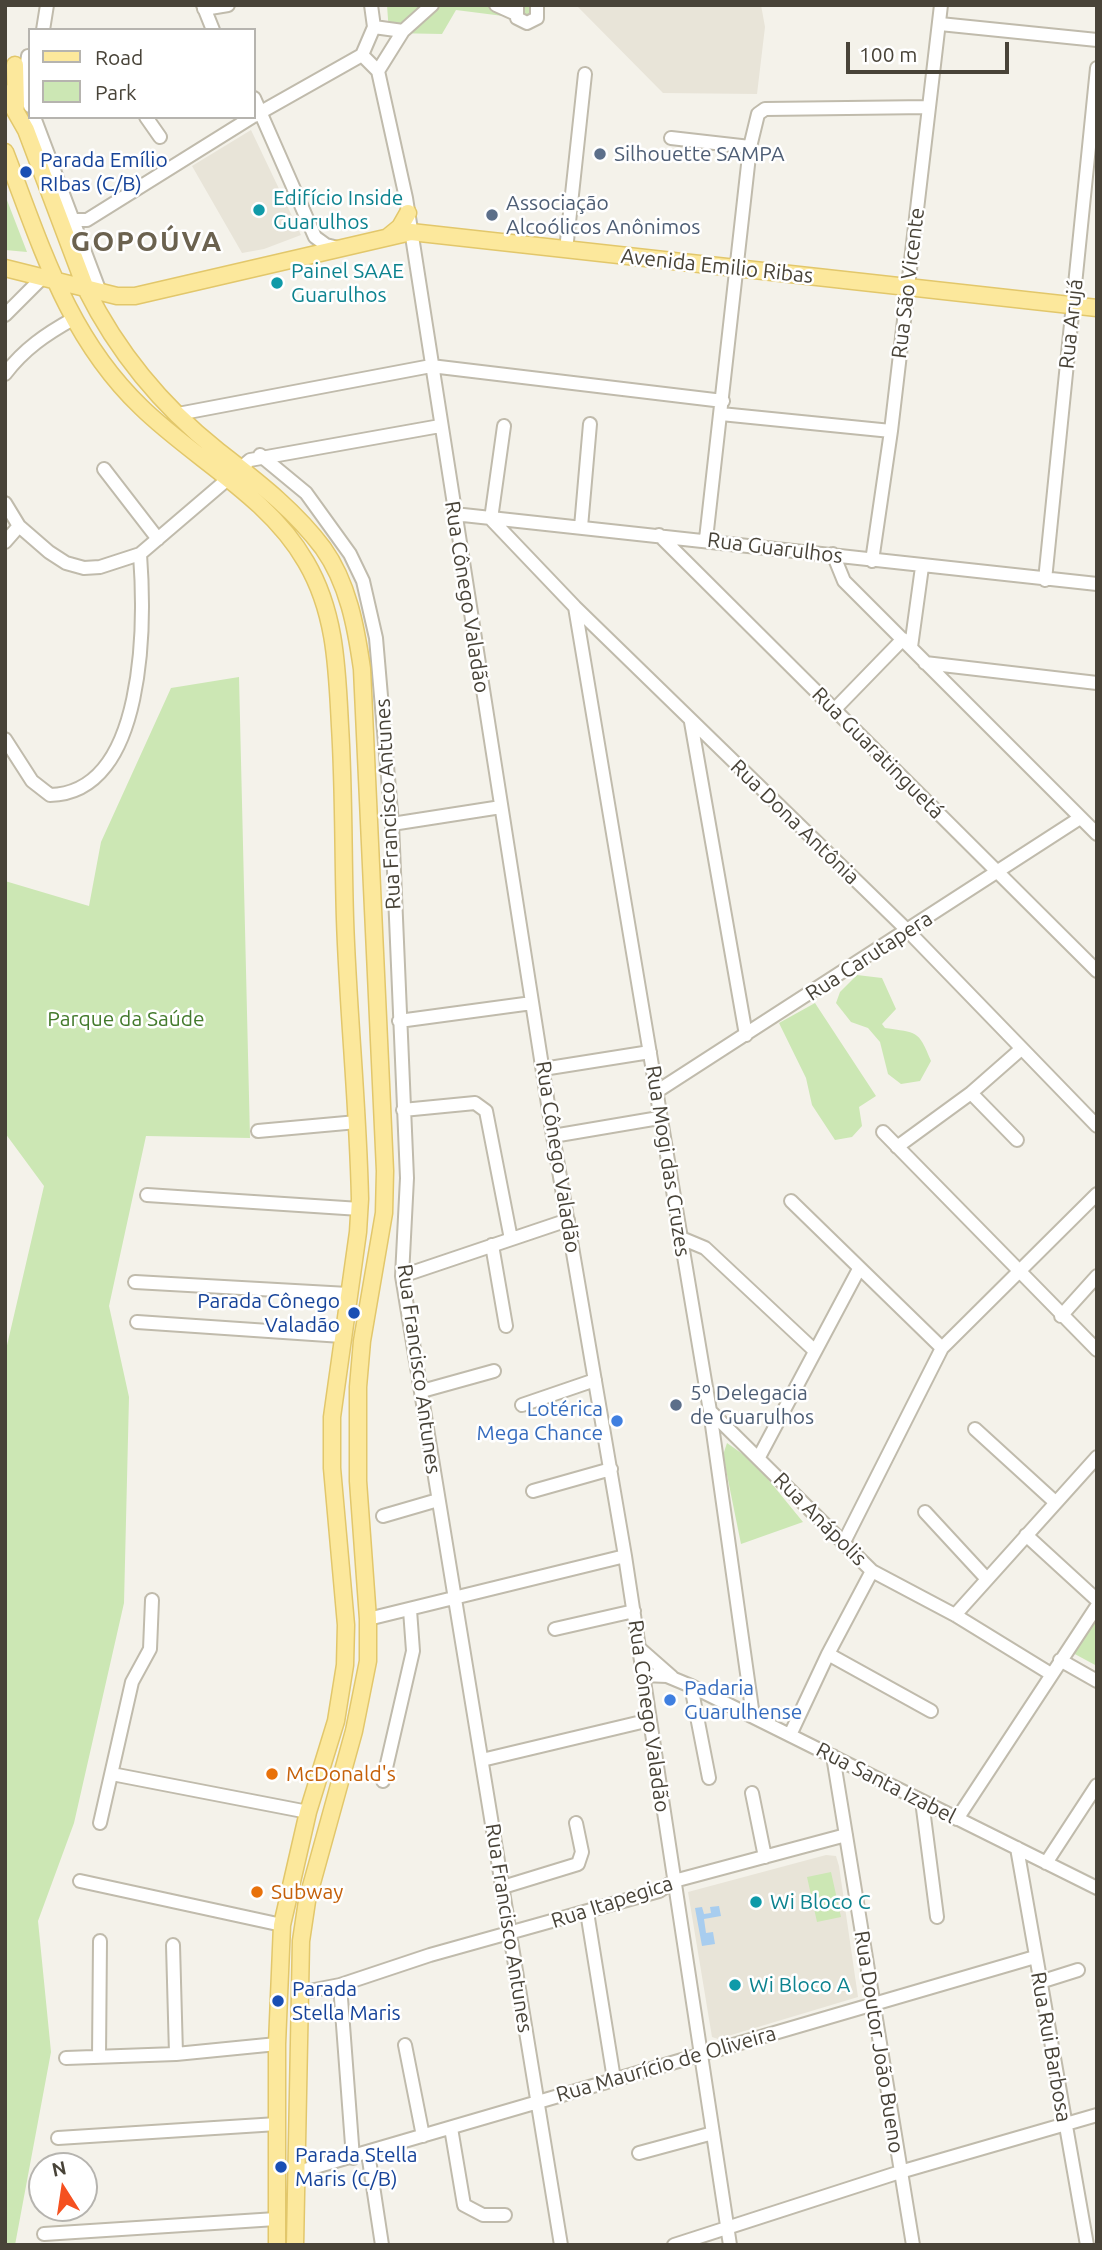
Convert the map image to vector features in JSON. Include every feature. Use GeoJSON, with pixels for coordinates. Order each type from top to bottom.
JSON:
{"type":"FeatureCollection","features":[{"type":"Feature","properties":{"kind":"main road"},"geometry":{"type":"LineString","coordinates":[[19,61],[23,109],[102,319],[146,383],[178,414],[274,494],[323,549],[341,583],[356,629],[362,669],[385,1200],[378,1260],[361,1349],[357,1416],[368,1661],[363,1693],[307,1901],[301,1941],[295,2245]]}},
{"type":"Feature","properties":{"kind":"main road"},"geometry":{"type":"LineString","coordinates":[[5,93],[23,109]]}},
{"type":"Feature","properties":{"kind":"main road"},"geometry":{"type":"LineString","coordinates":[[5,152],[48,277],[102,363],[129,395],[272,518],[301,555],[326,606],[331,625],[344,793],[345,920],[360,1209],[342,1336],[332,1444],[346,1625],[345,1665],[336,1721],[307,1812],[282,1925],[277,2044],[277,2245]]}},
{"type":"Feature","properties":{"kind":"main road"},"geometry":{"type":"LineString","coordinates":[[387,238],[400,227],[408,213]]}},
{"type":"Feature","properties":{"kind":"main road","name":"Avenida Emilio Ribas"},"geometry":{"type":"LineString","coordinates":[[5,268],[48,277],[93,291],[135,296],[411,232],[1097,308]]}},
{"type":"Feature","properties":{"kind":"main road"},"geometry":{"type":"LineString","coordinates":[[351,1021],[379,1019]]}},
{"type":"Feature","properties":{"kind":"street"},"geometry":{"type":"LineString","coordinates":[[43,28],[47,5]]}},
{"type":"Feature","properties":{"kind":"street"},"geometry":{"type":"LineString","coordinates":[[213,28],[203,7],[228,5]]}},
{"type":"Feature","properties":{"kind":"street"},"geometry":{"type":"LineString","coordinates":[[348,247],[326,246],[314,237],[256,115],[362,55],[374,27],[371,5]]}},
{"type":"Feature","properties":{"kind":"street"},"geometry":{"type":"LineString","coordinates":[[362,55],[378,71],[403,31],[432,5]]}},
{"type":"Feature","properties":{"kind":"street"},"geometry":{"type":"LineString","coordinates":[[496,5],[516,10],[523,22],[531,22],[538,14],[537,5]]}},
{"type":"Feature","properties":{"kind":"street","name":"Rua São Vicente"},"geometry":{"type":"LineString","coordinates":[[872,561],[891,431],[942,5]]}},
{"type":"Feature","properties":{"kind":"street"},"geometry":{"type":"LineString","coordinates":[[940,24],[1097,40]]}},
{"type":"Feature","properties":{"kind":"street"},"geometry":{"type":"LineString","coordinates":[[374,27],[403,31]]}},
{"type":"Feature","properties":{"kind":"street","name":"Rua Arujá"},"geometry":{"type":"LineString","coordinates":[[1045,580],[1094,134],[1097,68]]}},
{"type":"Feature","properties":{"kind":"street","name":"Rua Cônego Valadão"},"geometry":{"type":"LineString","coordinates":[[378,71],[408,213],[553,1136],[634,1611],[730,2245]]}},
{"type":"Feature","properties":{"kind":"street"},"geometry":{"type":"LineString","coordinates":[[566,250],[585,74]]}},
{"type":"Feature","properties":{"kind":"street"},"geometry":{"type":"LineString","coordinates":[[706,540],[750,147],[758,114],[765,109],[929,107]]}},
{"type":"Feature","properties":{"kind":"street"},"geometry":{"type":"LineString","coordinates":[[35,119],[73,220],[93,291]]}},
{"type":"Feature","properties":{"kind":"street"},"geometry":{"type":"LineString","coordinates":[[147,119],[160,137]]}},
{"type":"Feature","properties":{"kind":"street"},"geometry":{"type":"LineString","coordinates":[[73,220],[88,220],[250,119]]}},
{"type":"Feature","properties":{"kind":"street"},"geometry":{"type":"LineString","coordinates":[[671,138],[750,147]]}},
{"type":"Feature","properties":{"kind":"street"},"geometry":{"type":"LineString","coordinates":[[287,260],[307,248],[311,230]]}},
{"type":"Feature","properties":{"kind":"street"},"geometry":{"type":"LineString","coordinates":[[5,315],[48,277]]}},
{"type":"Feature","properties":{"kind":"street"},"geometry":{"type":"LineString","coordinates":[[5,374],[19,355],[46,334],[73,319]]}},
{"type":"Feature","properties":{"kind":"street"},"geometry":{"type":"LineString","coordinates":[[178,414],[431,366],[891,431]]}},
{"type":"Feature","properties":{"kind":"street"},"geometry":{"type":"LineString","coordinates":[[581,527],[590,424]]}},
{"type":"Feature","properties":{"kind":"street"},"geometry":{"type":"LineString","coordinates":[[5,503],[19,526],[66,563],[84,568],[109,565],[140,554],[227,480],[239,466],[260,455],[440,426]]}},
{"type":"Feature","properties":{"kind":"street"},"geometry":{"type":"LineString","coordinates":[[491,519],[503,426]]}},
{"type":"Feature","properties":{"kind":"street"},"geometry":{"type":"LineString","coordinates":[[281,472],[282,452]]}},
{"type":"Feature","properties":{"kind":"street","name":"Rua Francisco Antunes"},"geometry":{"type":"LineString","coordinates":[[260,455],[306,493],[326,517],[350,554],[363,581],[371,607],[379,661],[391,824],[407,1178],[402,1276],[512,1933],[561,2245]]}},
{"type":"Feature","properties":{"kind":"street"},"geometry":{"type":"LineString","coordinates":[[104,469],[158,539]]}},
{"type":"Feature","properties":{"kind":"street","name":"Rua Guarulhos"},"geometry":{"type":"LineString","coordinates":[[454,514],[1097,584]]}},
{"type":"Feature","properties":{"kind":"street","name":"Rua Dona Antônia"},"geometry":{"type":"LineString","coordinates":[[491,519],[691,722],[908,931],[1020,1050],[1097,1126]]}},
{"type":"Feature","properties":{"kind":"street"},"geometry":{"type":"LineString","coordinates":[[5,542],[19,526]]}},
{"type":"Feature","properties":{"kind":"street","name":"Rua Guaratinguetá"},"geometry":{"type":"LineString","coordinates":[[659,535],[1097,971]]}},
{"type":"Feature","properties":{"kind":"street"},"geometry":{"type":"LineString","coordinates":[[5,739],[32,781],[50,796],[78,790],[92,780],[110,758],[125,725],[140,659],[143,624],[140,554]]}},
{"type":"Feature","properties":{"kind":"street"},"geometry":{"type":"LineString","coordinates":[[833,554],[844,581],[1097,834]]}},
{"type":"Feature","properties":{"kind":"street"},"geometry":{"type":"LineString","coordinates":[[834,710],[907,643],[922,567]]}},
{"type":"Feature","properties":{"kind":"street","name":"Rua Mogi das Cruzes"},"geometry":{"type":"LineString","coordinates":[[575,607],[710,1411],[753,1716]]}},
{"type":"Feature","properties":{"kind":"street"},"geometry":{"type":"LineString","coordinates":[[925,663],[1090,682],[1097,694]]}},
{"type":"Feature","properties":{"kind":"street"},"geometry":{"type":"LineString","coordinates":[[691,722],[746,1035]]}},
{"type":"Feature","properties":{"kind":"street"},"geometry":{"type":"LineString","coordinates":[[391,824],[501,807]]}},
{"type":"Feature","properties":{"kind":"street","name":"Rua Carutapera"},"geometry":{"type":"LineString","coordinates":[[656,1092],[1080,818]]}},
{"type":"Feature","properties":{"kind":"street"},"geometry":{"type":"LineString","coordinates":[[399,1021],[532,1003]]}},
{"type":"Feature","properties":{"kind":"street"},"geometry":{"type":"LineString","coordinates":[[897,1147],[971,1093],[1020,1050]]}},
{"type":"Feature","properties":{"kind":"street"},"geometry":{"type":"LineString","coordinates":[[543,1069],[650,1052]]}},
{"type":"Feature","properties":{"kind":"street"},"geometry":{"type":"LineString","coordinates":[[971,1093],[1017,1140]]}},
{"type":"Feature","properties":{"kind":"street"},"geometry":{"type":"LineString","coordinates":[[403,1110],[475,1103],[488,1115],[511,1239]]}},
{"type":"Feature","properties":{"kind":"street"},"geometry":{"type":"LineString","coordinates":[[553,1136],[659,1118]]}},
{"type":"Feature","properties":{"kind":"street"},"geometry":{"type":"LineString","coordinates":[[258,1131],[357,1122]]}},
{"type":"Feature","properties":{"kind":"street"},"geometry":{"type":"LineString","coordinates":[[883,1132],[1097,1350]]}},
{"type":"Feature","properties":{"kind":"street"},"geometry":{"type":"LineString","coordinates":[[843,1544],[942,1348],[1097,1194]]}},
{"type":"Feature","properties":{"kind":"street"},"geometry":{"type":"LineString","coordinates":[[147,1195],[360,1209]]}},
{"type":"Feature","properties":{"kind":"street"},"geometry":{"type":"LineString","coordinates":[[790,1200],[942,1348]]}},
{"type":"Feature","properties":{"kind":"street"},"geometry":{"type":"LineString","coordinates":[[402,1276],[568,1220]]}},
{"type":"Feature","properties":{"kind":"street"},"geometry":{"type":"LineString","coordinates":[[681,1238],[705,1248],[815,1351]]}},
{"type":"Feature","properties":{"kind":"street"},"geometry":{"type":"LineString","coordinates":[[492,1245],[506,1326]]}},
{"type":"Feature","properties":{"kind":"street"},"geometry":{"type":"LineString","coordinates":[[759,1457],[859,1269]]}},
{"type":"Feature","properties":{"kind":"street"},"geometry":{"type":"LineString","coordinates":[[1061,1316],[1097,1276]]}},
{"type":"Feature","properties":{"kind":"street"},"geometry":{"type":"LineString","coordinates":[[135,1282],[348,1294]]}},
{"type":"Feature","properties":{"kind":"street"},"geometry":{"type":"LineString","coordinates":[[137,1322],[342,1336]]}},
{"type":"Feature","properties":{"kind":"street"},"geometry":{"type":"LineString","coordinates":[[422,1391],[494,1371]]}},
{"type":"Feature","properties":{"kind":"street"},"geometry":{"type":"LineString","coordinates":[[522,1405],[595,1380]]}},
{"type":"Feature","properties":{"kind":"street","name":"Rua Anápolis"},"geometry":{"type":"LineString","coordinates":[[710,1411],[872,1571],[956,1615],[1051,1674]]}},
{"type":"Feature","properties":{"kind":"street"},"geometry":{"type":"LineString","coordinates":[[975,1429],[1055,1502]]}},
{"type":"Feature","properties":{"kind":"street"},"geometry":{"type":"LineString","coordinates":[[956,1615],[986,1578],[1097,1457]]}},
{"type":"Feature","properties":{"kind":"street"},"geometry":{"type":"LineString","coordinates":[[533,1491],[611,1469]]}},
{"type":"Feature","properties":{"kind":"street"},"geometry":{"type":"LineString","coordinates":[[383,1516],[438,1500]]}},
{"type":"Feature","properties":{"kind":"street"},"geometry":{"type":"LineString","coordinates":[[925,1513],[986,1578]]}},
{"type":"Feature","properties":{"kind":"street"},"geometry":{"type":"LineString","coordinates":[[1026,1535],[1097,1600]]}},
{"type":"Feature","properties":{"kind":"street"},"geometry":{"type":"LineString","coordinates":[[368,1619],[625,1556]]}},
{"type":"Feature","properties":{"kind":"street"},"geometry":{"type":"LineString","coordinates":[[790,1735],[828,1654],[872,1571]]}},
{"type":"Feature","properties":{"kind":"street"},"geometry":{"type":"LineString","coordinates":[[100,1823],[132,1682],[149,1649],[152,1600]]}},
{"type":"Feature","properties":{"kind":"street"},"geometry":{"type":"LineString","coordinates":[[957,1819],[1097,1606]]}},
{"type":"Feature","properties":{"kind":"street"},"geometry":{"type":"LineString","coordinates":[[383,1781],[413,1651],[410,1609]]}},
{"type":"Feature","properties":{"kind":"street"},"geometry":{"type":"LineString","coordinates":[[555,1629],[634,1611]]}},
{"type":"Feature","properties":{"kind":"street","name":"Rua Santa Izabel"},"geometry":{"type":"LineString","coordinates":[[639,1648],[675,1679]]}},
{"type":"Feature","properties":{"kind":"street"},"geometry":{"type":"LineString","coordinates":[[828,1654],[931,1712]]}},
{"type":"Feature","properties":{"kind":"street"},"geometry":{"type":"LineString","coordinates":[[1060,1660],[1097,1681]]}},
{"type":"Feature","properties":{"kind":"street","name":"Rua Santa Izabel"},"geometry":{"type":"LineString","coordinates":[[643,1675],[675,1679],[691,1686],[1097,1888]]}},
{"type":"Feature","properties":{"kind":"street"},"geometry":{"type":"LineString","coordinates":[[691,1686],[709,1779]]}},
{"type":"Feature","properties":{"kind":"street"},"geometry":{"type":"LineString","coordinates":[[482,1760],[650,1720]]}},
{"type":"Feature","properties":{"kind":"street","name":"Rua Doutor João Bueno"},"geometry":{"type":"LineString","coordinates":[[833,1756],[913,2245]]}},
{"type":"Feature","properties":{"kind":"street"},"geometry":{"type":"LineString","coordinates":[[112,1774],[307,1812]]}},
{"type":"Feature","properties":{"kind":"street"},"geometry":{"type":"LineString","coordinates":[[1046,1863],[1097,1784]]}},
{"type":"Feature","properties":{"kind":"street"},"geometry":{"type":"LineString","coordinates":[[752,1793],[765,1857]]}},
{"type":"Feature","properties":{"kind":"street"},"geometry":{"type":"LineString","coordinates":[[922,1801],[937,1917]]}},
{"type":"Feature","properties":{"kind":"street"},"geometry":{"type":"LineString","coordinates":[[503,1887],[578,1864],[582,1852],[576,1823]]}},
{"type":"Feature","properties":{"kind":"street","name":"Rua Itapegica"},"geometry":{"type":"LineString","coordinates":[[299,1993],[340,1985],[417,1959],[659,1891],[674,1881],[846,1835]]}},
{"type":"Feature","properties":{"kind":"street","name":"Rua Rui Barbosa"},"geometry":{"type":"LineString","coordinates":[[1017,1848],[1087,2245]]}},
{"type":"Feature","properties":{"kind":"street"},"geometry":{"type":"LineString","coordinates":[[80,1881],[282,1925]]}},
{"type":"Feature","properties":{"kind":"street"},"geometry":{"type":"LineString","coordinates":[[587,1912],[614,2079]]}},
{"type":"Feature","properties":{"kind":"street"},"geometry":{"type":"LineString","coordinates":[[100,1941],[100,2057]]}},
{"type":"Feature","properties":{"kind":"street"},"geometry":{"type":"LineString","coordinates":[[173,1945],[176,2054]]}},
{"type":"Feature","properties":{"kind":"street","name":"Rua Maurício de Oliveira"},"geometry":{"type":"LineString","coordinates":[[298,2172],[701,2052],[1035,1957]]}},
{"type":"Feature","properties":{"kind":"street"},"geometry":{"type":"LineString","coordinates":[[1040,1982],[1078,1970]]}},
{"type":"Feature","properties":{"kind":"street"},"geometry":{"type":"LineString","coordinates":[[340,1985],[352,2158]]}},
{"type":"Feature","properties":{"kind":"street"},"geometry":{"type":"LineString","coordinates":[[66,2058],[176,2054],[277,2044]]}},
{"type":"Feature","properties":{"kind":"street"},"geometry":{"type":"LineString","coordinates":[[405,2045],[423,2136]]}},
{"type":"Feature","properties":{"kind":"street"},"geometry":{"type":"LineString","coordinates":[[674,2245],[900,2172],[1097,2115]]}},
{"type":"Feature","properties":{"kind":"street"},"geometry":{"type":"LineString","coordinates":[[58,2138],[277,2124]]}},
{"type":"Feature","properties":{"kind":"street"},"geometry":{"type":"LineString","coordinates":[[451,2128],[464,2205],[483,2215],[505,2215]]}},
{"type":"Feature","properties":{"kind":"street"},"geometry":{"type":"LineString","coordinates":[[639,2153],[713,2133]]}},
{"type":"Feature","properties":{"kind":"street"},"geometry":{"type":"LineString","coordinates":[[368,2153],[382,2245]]}},
{"type":"Feature","properties":{"kind":"street"},"geometry":{"type":"LineString","coordinates":[[44,2234],[276,2219]]}},
{"type":"Feature","properties":{"kind":"shaded area"},"geometry":{"type":"Polygon","coordinates":[[[576,5],[761,5],[765,27],[757,94],[663,93],[576,5]]]}},
{"type":"Feature","properties":{"kind":"shaded area"},"geometry":{"type":"Polygon","coordinates":[[[251,130],[301,235],[264,249],[242,253],[192,166],[251,130]]]}},
{"type":"Feature","properties":{"kind":"shaded area"},"geometry":{"type":"Polygon","coordinates":[[[826,1855],[836,1856],[839,1866],[858,1997],[718,2039],[712,2037],[688,1892],[826,1855]]]}},
{"type":"Feature","properties":{"kind":"green space"},"geometry":{"type":"Polygon","coordinates":[[[387,5],[541,5],[543,17],[537,25],[529,27],[511,17],[456,10],[442,34],[389,33],[387,5]]]}},
{"type":"Feature","properties":{"kind":"green space"},"geometry":{"type":"Polygon","coordinates":[[[5,195],[27,252],[5,250],[5,195]]]}},
{"type":"Feature","properties":{"kind":"green space","name":"Parque da Saúde"},"geometry":{"type":"Polygon","coordinates":[[[239,677],[250,1138],[146,1136],[109,1306],[129,1397],[124,1603],[74,1823],[38,1921],[51,2052],[32,2152],[28,2152],[28,2175],[15,2245],[5,2245],[5,1354],[44,1186],[5,1133],[5,881],[89,906],[101,842],[171,688],[239,677]]]}},
{"type":"Feature","properties":{"kind":"green space"},"geometry":{"type":"Polygon","coordinates":[[[857,975],[882,978],[896,1009],[882,1024],[885,1028],[910,1032],[923,1043],[931,1061],[920,1081],[901,1084],[888,1074],[880,1042],[868,1028],[851,1022],[836,1003],[840,992],[857,975]]]}},
{"type":"Feature","properties":{"kind":"green space"},"geometry":{"type":"Polygon","coordinates":[[[815,1003],[876,1096],[859,1107],[862,1126],[852,1137],[835,1140],[812,1105],[806,1078],[779,1023],[815,1003]]]}},
{"type":"Feature","properties":{"kind":"green space"},"geometry":{"type":"Polygon","coordinates":[[[727,1443],[754,1462],[803,1522],[741,1544],[723,1455],[727,1443]]]}},
{"type":"Feature","properties":{"kind":"green space"},"geometry":{"type":"Polygon","coordinates":[[[1097,1620],[1097,1666],[1071,1652],[1097,1620]]]}},
{"type":"Feature","properties":{"kind":"green space"},"geometry":{"type":"Polygon","coordinates":[[[831,1872],[841,1917],[817,1922],[807,1877],[831,1872]]]}},
{"type":"Feature","properties":{"kind":"water"},"geometry":{"type":"Polygon","coordinates":[[[719,1906],[721,1916],[704,1919],[706,1933],[713,1932],[715,1944],[702,1946],[695,1908],[702,1907],[704,1914],[711,1913],[710,1907],[719,1906]]]}},
{"type":"Feature","properties":{"kind":"place","name":"Silhouette SAMPA"},"geometry":{"type":"Point","coordinates":[600,154]}},
{"type":"Feature","properties":{"kind":"place","name":"Parada Emílio RIbas (C/B)"},"geometry":{"type":"Point","coordinates":[26,172]}},
{"type":"Feature","properties":{"kind":"place","name":"Edifício Inside Guarulhos"},"geometry":{"type":"Point","coordinates":[259,210]}},
{"type":"Feature","properties":{"kind":"place","name":"Associação Alcoólicos Anônimos"},"geometry":{"type":"Point","coordinates":[492,215]}},
{"type":"Feature","properties":{"kind":"place","name":"Painel SAAE Guarulhos"},"geometry":{"type":"Point","coordinates":[277,283]}},
{"type":"Feature","properties":{"kind":"place","name":"Parada Cônego Valadão"},"geometry":{"type":"Point","coordinates":[354,1313]}},
{"type":"Feature","properties":{"kind":"place","name":"5º Delegacia de Guarulhos"},"geometry":{"type":"Point","coordinates":[676,1405]}},
{"type":"Feature","properties":{"kind":"place","name":"Lotérica Mega Chance"},"geometry":{"type":"Point","coordinates":[617,1421]}},
{"type":"Feature","properties":{"kind":"place","name":"Padaria Guarulhense"},"geometry":{"type":"Point","coordinates":[670,1700]}},
{"type":"Feature","properties":{"kind":"place","name":"McDonald's"},"geometry":{"type":"Point","coordinates":[272,1774]}},
{"type":"Feature","properties":{"kind":"place","name":"Subway"},"geometry":{"type":"Point","coordinates":[257,1892]}},
{"type":"Feature","properties":{"kind":"place","name":"Wi Bloco C"},"geometry":{"type":"Point","coordinates":[756,1902]}},
{"type":"Feature","properties":{"kind":"place","name":"Wi Bloco A"},"geometry":{"type":"Point","coordinates":[735,1985]}},
{"type":"Feature","properties":{"kind":"place","name":"Parada Stella Maris"},"geometry":{"type":"Point","coordinates":[278,2001]}},
{"type":"Feature","properties":{"kind":"place","name":"Parada Stella Maris (C/B)"},"geometry":{"type":"Point","coordinates":[281,2167]}},
{"type":"Feature","properties":{"kind":"district","name":"GOPOÚVA"},"geometry":{"type":"Point","coordinates":[147,242]}}]}
